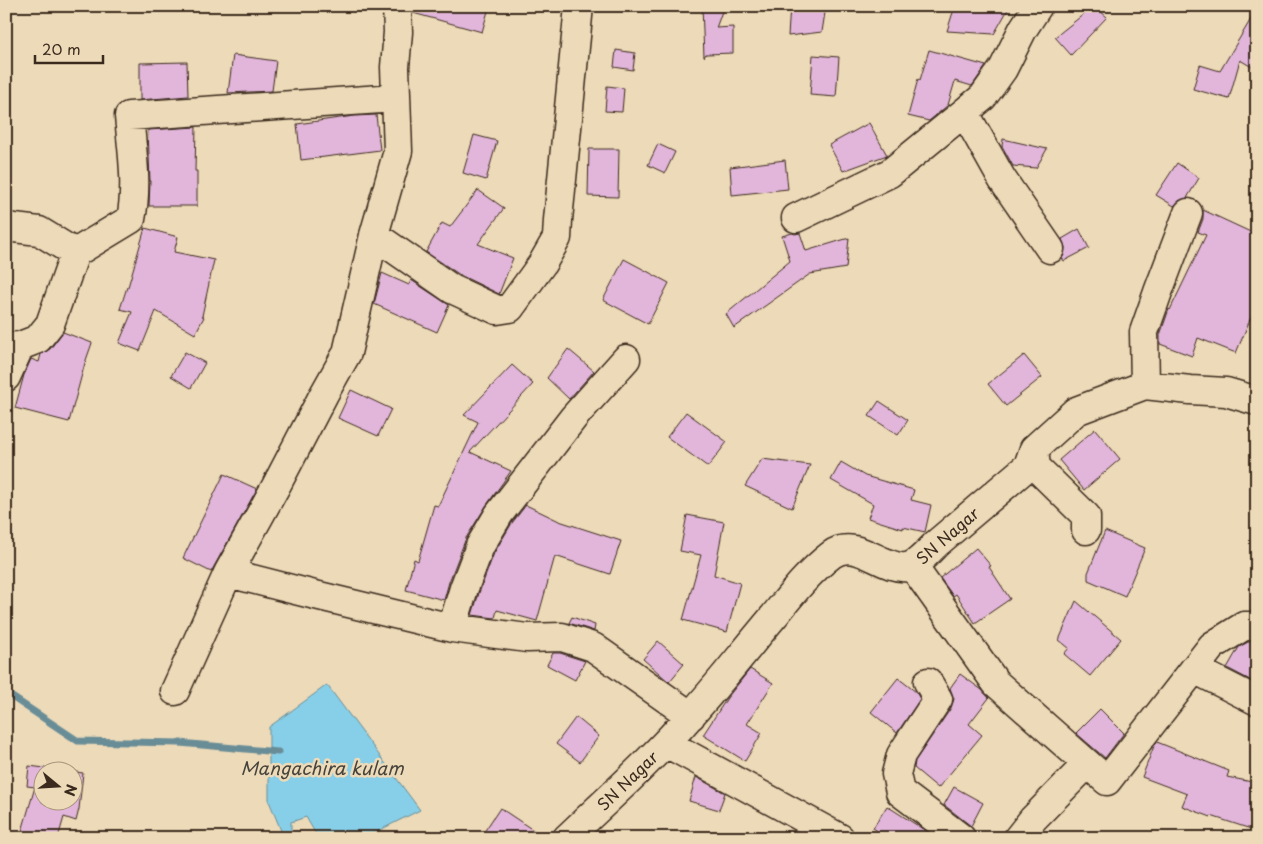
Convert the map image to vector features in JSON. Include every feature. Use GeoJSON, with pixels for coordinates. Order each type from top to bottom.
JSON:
{"type":"FeatureCollection","features":[{"type":"Feature","properties":{"kind":"street"},"geometry":{"type":"LineString","coordinates":[[175,691],[228,574],[324,394],[348,353],[374,235],[398,151],[395,67],[398,32],[397,6]]}},
{"type":"Feature","properties":{"kind":"street"},"geometry":{"type":"LineString","coordinates":[[374,235],[452,289],[497,310],[510,308],[542,264],[557,238],[579,6]]}},
{"type":"Feature","properties":{"kind":"street"},"geometry":{"type":"LineString","coordinates":[[796,218],[890,173],[965,113],[983,97],[1003,69],[1023,29],[1038,6]]}},
{"type":"Feature","properties":{"kind":"street"},"geometry":{"type":"LineString","coordinates":[[6,378],[13,347],[38,339],[50,324],[75,253],[131,219],[134,203],[134,176],[129,116],[396,98]]}},
{"type":"Feature","properties":{"kind":"street"},"geometry":{"type":"LineString","coordinates":[[965,113],[1002,179],[1050,249]]}},
{"type":"Feature","properties":{"kind":"street"},"geometry":{"type":"LineString","coordinates":[[1145,385],[1144,332],[1188,213]]}},
{"type":"Feature","properties":{"kind":"street"},"geometry":{"type":"LineString","coordinates":[[6,227],[39,231],[75,253]]}},
{"type":"Feature","properties":{"kind":"street"},"geometry":{"type":"LineString","coordinates":[[452,628],[464,588],[480,546],[499,514],[574,417],[626,359]]}},
{"type":"Feature","properties":{"kind":"street","name":"SN Nagar"},"geometry":{"type":"LineString","coordinates":[[567,838],[666,743],[691,716],[783,605],[832,554],[841,550],[849,550],[865,553],[892,564],[906,567],[912,565],[1028,466],[1034,449],[1076,411],[1145,385],[1226,392],[1257,401]]}},
{"type":"Feature","properties":{"kind":"street"},"geometry":{"type":"LineString","coordinates":[[1034,449],[1036,467],[1086,516],[1086,530]]}},
{"type":"Feature","properties":{"kind":"street"},"geometry":{"type":"LineString","coordinates":[[912,565],[996,683],[1107,781],[1212,646],[1244,626],[1257,626]]}},
{"type":"Feature","properties":{"kind":"street"},"geometry":{"type":"LineString","coordinates":[[228,574],[452,628],[527,638],[562,637],[593,647],[691,716]]}},
{"type":"Feature","properties":{"kind":"street"},"geometry":{"type":"LineString","coordinates":[[1194,669],[1257,701]]}},
{"type":"Feature","properties":{"kind":"street"},"geometry":{"type":"LineString","coordinates":[[928,682],[938,699],[901,755],[896,774],[900,792],[961,838]]}},
{"type":"Feature","properties":{"kind":"street"},"geometry":{"type":"LineString","coordinates":[[666,743],[840,838]]}},
{"type":"Feature","properties":{"kind":"street"},"geometry":{"type":"LineString","coordinates":[[1018,838],[1033,819],[1087,764]]}},
{"type":"Feature","properties":{"kind":"water","name":"Mangachira kulam"},"geometry":{"type":"Polygon","coordinates":[[[327,685],[420,810],[364,838],[318,838],[306,817],[291,822],[291,838],[284,838],[269,801],[269,727],[327,685]]]}},
{"type":"Feature","properties":{"kind":"building"},"geometry":{"type":"Polygon","coordinates":[[[413,6],[472,6],[488,11],[482,32],[413,13],[413,6]]]}},
{"type":"Feature","properties":{"kind":"building"},"geometry":{"type":"Polygon","coordinates":[[[702,6],[724,6],[716,28],[733,27],[733,53],[706,54],[704,57],[702,6]]]}},
{"type":"Feature","properties":{"kind":"building"},"geometry":{"type":"Polygon","coordinates":[[[790,6],[826,6],[822,32],[788,36],[790,6]]]}},
{"type":"Feature","properties":{"kind":"building"},"geometry":{"type":"Polygon","coordinates":[[[955,6],[1010,6],[994,34],[947,31],[955,6]]]}},
{"type":"Feature","properties":{"kind":"building"},"geometry":{"type":"Polygon","coordinates":[[[1094,6],[1107,17],[1071,55],[1055,37],[1094,6]]]}},
{"type":"Feature","properties":{"kind":"building"},"geometry":{"type":"Polygon","coordinates":[[[1257,9],[1257,70],[1240,60],[1229,99],[1193,89],[1200,65],[1220,71],[1257,9]]]}},
{"type":"Feature","properties":{"kind":"building"},"geometry":{"type":"Polygon","coordinates":[[[616,50],[635,53],[633,70],[614,67],[616,50]]]}},
{"type":"Feature","properties":{"kind":"building"},"geometry":{"type":"Polygon","coordinates":[[[929,50],[986,66],[972,86],[955,81],[948,105],[929,121],[908,116],[918,79],[920,80],[929,50]]]}},
{"type":"Feature","properties":{"kind":"building"},"geometry":{"type":"Polygon","coordinates":[[[233,55],[276,61],[272,91],[228,93],[233,55]]]}},
{"type":"Feature","properties":{"kind":"building"},"geometry":{"type":"Polygon","coordinates":[[[813,55],[839,57],[836,97],[810,95],[813,55]]]}},
{"type":"Feature","properties":{"kind":"building"},"geometry":{"type":"Polygon","coordinates":[[[187,62],[188,96],[140,100],[140,63],[187,62]]]}},
{"type":"Feature","properties":{"kind":"building"},"geometry":{"type":"Polygon","coordinates":[[[607,86],[624,88],[622,112],[605,111],[607,86]]]}},
{"type":"Feature","properties":{"kind":"building"},"geometry":{"type":"Polygon","coordinates":[[[376,115],[380,150],[301,160],[297,124],[376,115]]]}},
{"type":"Feature","properties":{"kind":"building"},"geometry":{"type":"Polygon","coordinates":[[[869,123],[887,155],[843,171],[829,145],[869,123]]]}},
{"type":"Feature","properties":{"kind":"building"},"geometry":{"type":"Polygon","coordinates":[[[196,127],[195,171],[197,171],[197,206],[149,206],[148,130],[196,127]]]}},
{"type":"Feature","properties":{"kind":"building"},"geometry":{"type":"Polygon","coordinates":[[[474,135],[497,141],[486,180],[463,173],[474,135]]]}},
{"type":"Feature","properties":{"kind":"building"},"geometry":{"type":"Polygon","coordinates":[[[1003,139],[1047,149],[1036,168],[1013,166],[1002,146],[1003,139]]]}},
{"type":"Feature","properties":{"kind":"building"},"geometry":{"type":"Polygon","coordinates":[[[658,144],[675,152],[665,173],[648,165],[658,144]]]}},
{"type":"Feature","properties":{"kind":"building"},"geometry":{"type":"Polygon","coordinates":[[[589,149],[619,149],[618,197],[588,196],[589,149]]]}},
{"type":"Feature","properties":{"kind":"building"},"geometry":{"type":"Polygon","coordinates":[[[785,160],[788,189],[732,195],[730,167],[785,160]]]}},
{"type":"Feature","properties":{"kind":"building"},"geometry":{"type":"Polygon","coordinates":[[[1177,163],[1199,178],[1187,198],[1179,201],[1174,206],[1156,195],[1177,163]]]}},
{"type":"Feature","properties":{"kind":"building"},"geometry":{"type":"Polygon","coordinates":[[[478,190],[504,208],[478,244],[513,258],[499,294],[460,275],[426,252],[442,223],[450,227],[478,190]]]}},
{"type":"Feature","properties":{"kind":"building"},"geometry":{"type":"Polygon","coordinates":[[[1203,210],[1257,235],[1257,303],[1236,353],[1198,338],[1192,356],[1160,344],[1160,335],[1169,309],[1206,235],[1198,232],[1203,219],[1203,210]]]}},
{"type":"Feature","properties":{"kind":"building"},"geometry":{"type":"Polygon","coordinates":[[[145,228],[178,237],[174,252],[214,260],[202,316],[204,317],[195,334],[156,311],[140,351],[119,343],[132,312],[120,309],[145,228]]]}},
{"type":"Feature","properties":{"kind":"building"},"geometry":{"type":"Polygon","coordinates":[[[1079,229],[1089,248],[1064,261],[1062,258],[1065,247],[1062,239],[1079,229]]]}},
{"type":"Feature","properties":{"kind":"building"},"geometry":{"type":"Polygon","coordinates":[[[800,233],[806,251],[849,238],[846,268],[810,274],[734,328],[726,314],[790,261],[782,236],[800,233]]]}},
{"type":"Feature","properties":{"kind":"building"},"geometry":{"type":"Polygon","coordinates":[[[624,259],[669,283],[648,324],[603,300],[624,259]]]}},
{"type":"Feature","properties":{"kind":"building"},"geometry":{"type":"Polygon","coordinates":[[[382,273],[409,285],[411,280],[449,305],[437,332],[374,304],[382,273]]]}},
{"type":"Feature","properties":{"kind":"building"},"geometry":{"type":"Polygon","coordinates":[[[63,332],[92,343],[69,422],[15,408],[24,375],[31,359],[39,362],[41,354],[50,349],[63,332]]]}},
{"type":"Feature","properties":{"kind":"building"},"geometry":{"type":"Polygon","coordinates":[[[568,349],[594,371],[569,399],[547,378],[568,349]]]}},
{"type":"Feature","properties":{"kind":"building"},"geometry":{"type":"Polygon","coordinates":[[[185,352],[205,363],[191,388],[171,376],[185,352]]]}},
{"type":"Feature","properties":{"kind":"building"},"geometry":{"type":"Polygon","coordinates":[[[1024,355],[1042,377],[1006,406],[988,384],[1024,355]]]}},
{"type":"Feature","properties":{"kind":"building"},"geometry":{"type":"Polygon","coordinates":[[[512,365],[533,384],[470,452],[511,471],[466,538],[444,600],[406,590],[414,559],[418,561],[434,505],[438,506],[478,422],[464,415],[512,365]]]}},
{"type":"Feature","properties":{"kind":"building"},"geometry":{"type":"Polygon","coordinates":[[[351,390],[391,409],[378,436],[338,418],[351,390]]]}},
{"type":"Feature","properties":{"kind":"building"},"geometry":{"type":"Polygon","coordinates":[[[879,401],[908,420],[898,435],[869,416],[879,401]]]}},
{"type":"Feature","properties":{"kind":"building"},"geometry":{"type":"Polygon","coordinates":[[[686,412],[727,442],[708,467],[667,437],[686,412]]]}},
{"type":"Feature","properties":{"kind":"building"},"geometry":{"type":"Polygon","coordinates":[[[1095,429],[1120,459],[1084,490],[1059,460],[1095,429]]]}},
{"type":"Feature","properties":{"kind":"building"},"geometry":{"type":"Polygon","coordinates":[[[762,459],[810,465],[792,508],[745,486],[762,459]]]}},
{"type":"Feature","properties":{"kind":"building"},"geometry":{"type":"Polygon","coordinates":[[[841,462],[865,476],[914,490],[911,500],[931,505],[925,532],[903,527],[903,529],[868,518],[873,504],[831,480],[841,462]]]}},
{"type":"Feature","properties":{"kind":"building"},"geometry":{"type":"Polygon","coordinates":[[[224,474],[257,489],[211,572],[183,558],[224,474]]]}},
{"type":"Feature","properties":{"kind":"building"},"geometry":{"type":"Polygon","coordinates":[[[526,505],[559,521],[621,541],[610,574],[555,556],[537,621],[497,610],[495,618],[472,615],[494,553],[512,523],[526,505]]]}},
{"type":"Feature","properties":{"kind":"building"},"geometry":{"type":"Polygon","coordinates":[[[687,515],[724,522],[714,575],[740,583],[727,632],[683,620],[701,555],[680,551],[687,515]]]}},
{"type":"Feature","properties":{"kind":"building"},"geometry":{"type":"Polygon","coordinates":[[[1105,531],[1145,548],[1125,596],[1088,580],[1088,573],[1105,531]]]}},
{"type":"Feature","properties":{"kind":"building"},"geometry":{"type":"Polygon","coordinates":[[[976,548],[991,566],[989,567],[1010,599],[975,623],[956,594],[953,596],[940,578],[976,548]]]}},
{"type":"Feature","properties":{"kind":"building"},"geometry":{"type":"Polygon","coordinates":[[[1076,601],[1121,639],[1090,676],[1064,654],[1069,648],[1059,640],[1076,601]]]}},
{"type":"Feature","properties":{"kind":"building"},"geometry":{"type":"Polygon","coordinates":[[[572,617],[595,625],[594,631],[569,623],[572,617]]]}},
{"type":"Feature","properties":{"kind":"building"},"geometry":{"type":"Polygon","coordinates":[[[658,641],[684,664],[669,682],[643,659],[658,641]]]}},
{"type":"Feature","properties":{"kind":"building"},"geometry":{"type":"Polygon","coordinates":[[[1248,642],[1257,642],[1257,674],[1252,681],[1227,668],[1239,647],[1248,642]]]}},
{"type":"Feature","properties":{"kind":"building"},"geometry":{"type":"Polygon","coordinates":[[[553,653],[560,653],[585,661],[575,680],[547,665],[553,653]]]}},
{"type":"Feature","properties":{"kind":"building"},"geometry":{"type":"Polygon","coordinates":[[[750,669],[773,683],[747,724],[762,733],[745,761],[703,735],[727,698],[750,669]]]}},
{"type":"Feature","properties":{"kind":"building"},"geometry":{"type":"Polygon","coordinates":[[[960,674],[982,690],[989,698],[969,724],[982,735],[938,788],[914,768],[915,761],[951,708],[954,699],[950,688],[960,674]]]}},
{"type":"Feature","properties":{"kind":"building"},"geometry":{"type":"Polygon","coordinates":[[[898,678],[916,692],[920,699],[897,733],[871,712],[898,678]]]}},
{"type":"Feature","properties":{"kind":"building"},"geometry":{"type":"Polygon","coordinates":[[[1100,709],[1124,733],[1105,758],[1076,733],[1100,709]]]}},
{"type":"Feature","properties":{"kind":"building"},"geometry":{"type":"Polygon","coordinates":[[[576,717],[599,736],[580,762],[556,744],[576,717]]]}},
{"type":"Feature","properties":{"kind":"building"},"geometry":{"type":"Polygon","coordinates":[[[1157,742],[1229,771],[1227,777],[1257,783],[1257,831],[1182,806],[1187,794],[1142,777],[1157,742]]]}},
{"type":"Feature","properties":{"kind":"building"},"geometry":{"type":"Polygon","coordinates":[[[29,766],[32,766],[32,787],[27,786],[29,766]]]}},
{"type":"Feature","properties":{"kind":"building"},"geometry":{"type":"Polygon","coordinates":[[[696,777],[725,793],[719,810],[689,801],[696,777]]]}},
{"type":"Feature","properties":{"kind":"building"},"geometry":{"type":"Polygon","coordinates":[[[954,787],[983,803],[971,826],[944,805],[954,787]]]}},
{"type":"Feature","properties":{"kind":"building"},"geometry":{"type":"Polygon","coordinates":[[[32,797],[32,812],[78,812],[76,821],[64,817],[58,838],[20,838],[32,797]]]}},
{"type":"Feature","properties":{"kind":"building"},"geometry":{"type":"Polygon","coordinates":[[[887,806],[935,838],[888,838],[873,828],[887,806]]]}},
{"type":"Feature","properties":{"kind":"building"},"geometry":{"type":"Polygon","coordinates":[[[500,808],[545,838],[480,838],[500,808]]]}},
{"type":"Feature","properties":{"kind":"waterway"},"geometry":{"type":"LineString","coordinates":[[6,693],[78,741],[180,743],[278,752]]}}]}
